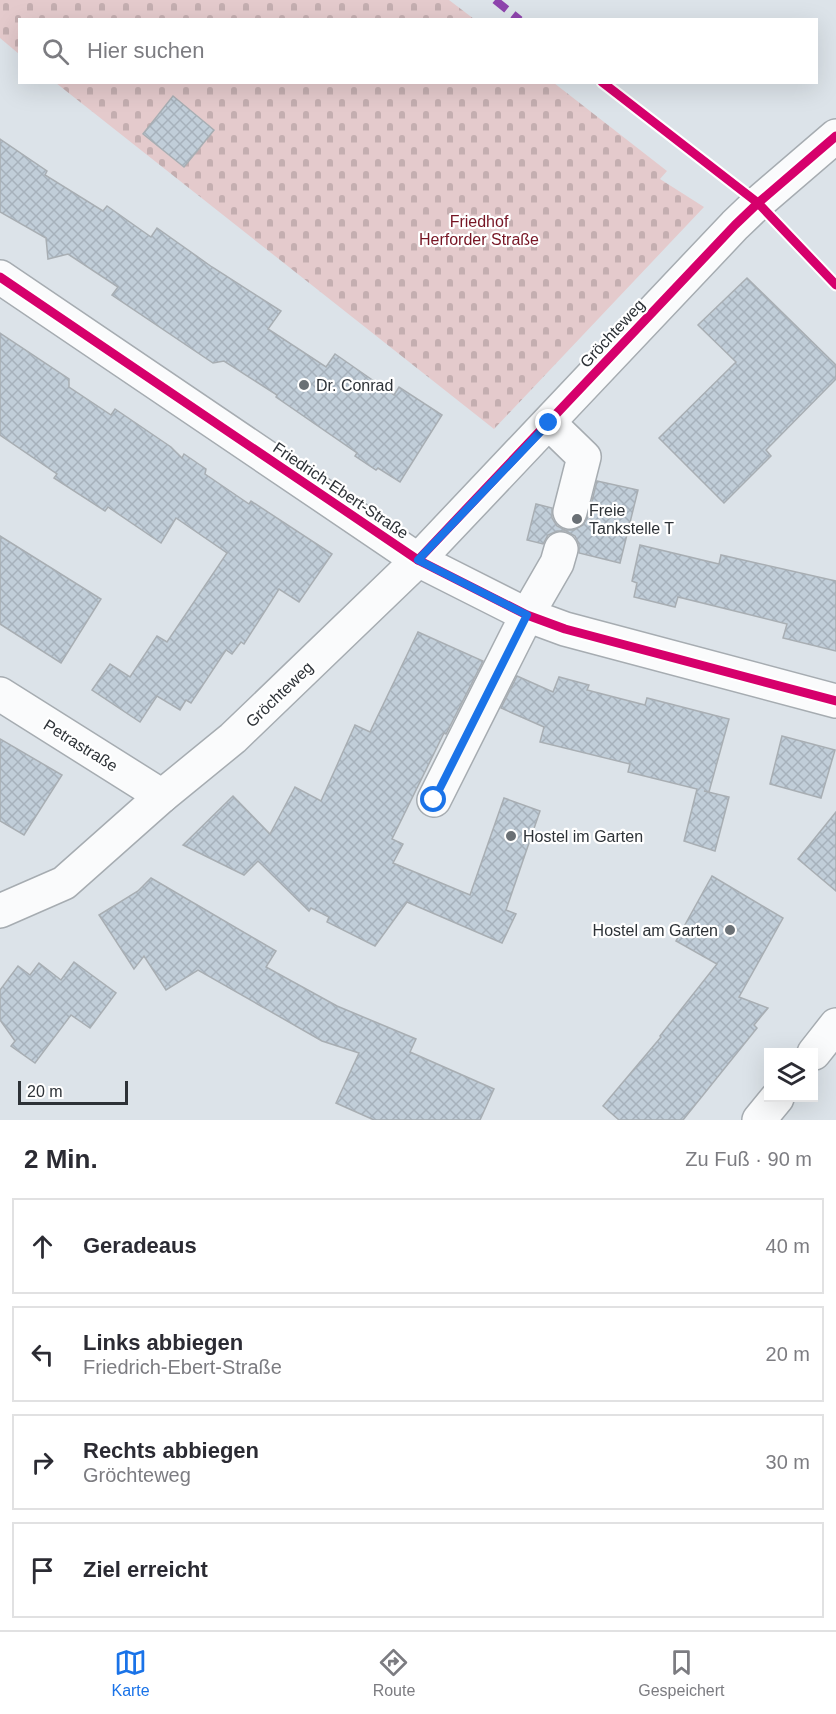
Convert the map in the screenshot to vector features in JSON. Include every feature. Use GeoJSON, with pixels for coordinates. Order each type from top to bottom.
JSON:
{"type":"FeatureCollection","features":[{"type":"Feature","properties":{"kind":"street","name":"Gröchteweg"},"geometry":{"type":"LineString","coordinates":[[0,911],[64,883],[162,796],[233,738],[418,560],[750,210],[836,136]]}},
{"type":"Feature","properties":{"kind":"street","name":"Friedrich-Ebert-Straße"},"geometry":{"type":"LineString","coordinates":[[0,277],[418,560],[527,615],[565,629],[836,701]]}},
{"type":"Feature","properties":{"kind":"street"},"geometry":{"type":"LineString","coordinates":[[549,423],[584,457],[570,512]]}},
{"type":"Feature","properties":{"kind":"street"},"geometry":{"type":"LineString","coordinates":[[434,800],[527,615],[557,563],[561,549]]}},
{"type":"Feature","properties":{"kind":"street","name":"Petrastraße"},"geometry":{"type":"LineString","coordinates":[[0,694],[162,796]]}},
{"type":"Feature","properties":{"kind":"street"},"geometry":{"type":"LineString","coordinates":[[817,1048],[836,1025]]}},
{"type":"Feature","properties":{"kind":"street"},"geometry":{"type":"LineString","coordinates":[[759,1120],[774,1102]]}},
{"type":"Feature","properties":{"kind":"green space"},"geometry":{"type":"Polygon","coordinates":[[[0,0],[449,0],[473,18],[18,18],[18,53],[0,38],[0,0]]]}},
{"type":"Feature","properties":{"kind":"green space","name":"Friedhof Herforder Straße"},"geometry":{"type":"Polygon","coordinates":[[[57,84],[555,84],[667,171],[660,179],[704,207],[494,429],[57,84]]]}},
{"type":"Feature","properties":{"kind":"building"},"geometry":{"type":"Polygon","coordinates":[[[173,96],[214,130],[184,167],[143,134],[173,96]]]}},
{"type":"Feature","properties":{"kind":"building"},"geometry":{"type":"Polygon","coordinates":[[[0,139],[47,171],[45,175],[103,211],[107,206],[151,237],[157,228],[212,267],[281,311],[268,329],[326,367],[335,354],[394,395],[399,387],[442,415],[400,482],[355,456],[357,453],[276,397],[277,395],[224,361],[213,363],[112,295],[118,287],[68,254],[48,259],[46,238],[0,212],[0,139]]]}},
{"type":"Feature","properties":{"kind":"building"},"geometry":{"type":"Polygon","coordinates":[[[747,278],[836,365],[836,379],[766,450],[771,456],[724,503],[659,438],[736,362],[698,325],[747,278]]]}},
{"type":"Feature","properties":{"kind":"building"},"geometry":{"type":"Polygon","coordinates":[[[0,333],[69,379],[69,387],[111,415],[115,409],[171,447],[182,458],[184,454],[206,469],[205,474],[249,504],[251,501],[332,554],[299,602],[279,589],[244,644],[241,642],[232,654],[226,650],[191,703],[186,700],[180,710],[157,696],[140,722],[92,690],[110,664],[130,677],[157,636],[167,642],[227,553],[176,518],[161,543],[108,507],[105,511],[54,478],[57,474],[0,435],[0,333]]]}},
{"type":"Feature","properties":{"kind":"building"},"geometry":{"type":"Polygon","coordinates":[[[597,481],[638,490],[620,563],[579,553],[579,544],[575,536],[566,531],[557,531],[548,535],[543,544],[527,540],[536,504],[552,508],[552,518],[557,526],[565,530],[574,530],[583,525],[588,517],[597,481]]]}},
{"type":"Feature","properties":{"kind":"building"},"geometry":{"type":"Polygon","coordinates":[[[0,536],[101,599],[61,663],[0,624],[0,536]]]}},
{"type":"Feature","properties":{"kind":"building"},"geometry":{"type":"Polygon","coordinates":[[[640,545],[719,564],[721,555],[836,581],[836,651],[783,638],[787,624],[678,597],[675,607],[634,597],[637,583],[632,581],[640,545]]]}},
{"type":"Feature","properties":{"kind":"building"},"geometry":{"type":"Polygon","coordinates":[[[418,632],[483,661],[446,734],[444,733],[392,839],[403,844],[393,863],[470,895],[504,798],[540,811],[506,910],[516,914],[502,943],[407,902],[375,946],[327,922],[329,917],[311,908],[309,911],[258,861],[244,875],[183,845],[233,796],[270,834],[295,787],[321,801],[355,725],[370,732],[418,632]]]}},
{"type":"Feature","properties":{"kind":"building"},"geometry":{"type":"Polygon","coordinates":[[[517,676],[553,692],[559,677],[589,685],[587,690],[645,705],[647,698],[729,719],[709,792],[704,791],[729,797],[715,851],[684,841],[697,789],[628,772],[630,764],[540,742],[544,727],[501,708],[517,676]]]}},
{"type":"Feature","properties":{"kind":"building"},"geometry":{"type":"Polygon","coordinates":[[[782,736],[835,750],[821,798],[770,784],[782,736]]]}},
{"type":"Feature","properties":{"kind":"building"},"geometry":{"type":"Polygon","coordinates":[[[0,739],[62,775],[24,835],[0,821],[0,739]]]}},
{"type":"Feature","properties":{"kind":"building"},"geometry":{"type":"Polygon","coordinates":[[[836,812],[836,891],[798,859],[836,812]]]}},
{"type":"Feature","properties":{"kind":"building"},"geometry":{"type":"Polygon","coordinates":[[[712,876],[783,918],[739,997],[768,1008],[754,1025],[757,1028],[683,1120],[619,1120],[603,1106],[661,1037],[717,964],[676,941],[712,876]]]}},
{"type":"Feature","properties":{"kind":"building"},"geometry":{"type":"Polygon","coordinates":[[[151,878],[276,951],[266,967],[337,1006],[416,1039],[410,1052],[494,1089],[480,1120],[374,1120],[336,1103],[359,1053],[322,1041],[198,970],[166,990],[144,956],[134,969],[99,915],[138,891],[151,878]]]}},
{"type":"Feature","properties":{"kind":"building"},"geometry":{"type":"Polygon","coordinates":[[[74,962],[116,993],[90,1028],[71,1015],[35,1063],[11,1046],[15,1041],[0,1020],[0,990],[18,966],[30,975],[39,963],[61,980],[74,962]]]}},
{"type":"Feature","properties":{"kind":"marked path"},"geometry":{"type":"LineString","coordinates":[[495,0],[518,18]]}},
{"type":"Feature","properties":{"kind":"cycle path"},"geometry":{"type":"LineString","coordinates":[[605,84],[758,203],[836,285]]}},
{"type":"Feature","properties":{"kind":"cycle path"},"geometry":{"type":"LineString","coordinates":[[418,560],[735,225],[836,136]]}},
{"type":"Feature","properties":{"kind":"cycle path"},"geometry":{"type":"LineString","coordinates":[[0,277],[418,560],[527,615],[565,629],[836,701]]}},
{"type":"Feature","properties":{"kind":"place","name":"Dr. Conrad"},"geometry":{"type":"Point","coordinates":[304,385]}},
{"type":"Feature","properties":{"kind":"place","name":"Freie Tankstelle T"},"geometry":{"type":"Point","coordinates":[577,519]}},
{"type":"Feature","properties":{"kind":"place","name":"Hostel im Garten"},"geometry":{"type":"Point","coordinates":[511,836]}},
{"type":"Feature","properties":{"kind":"place","name":"Hostel am Garten"},"geometry":{"type":"Point","coordinates":[730,930]}},
{"type":"Feature","properties":{"kind":"route"},"geometry":{"type":"LineString","coordinates":[[434,800],[527,615],[418,560],[549,423]]}}]}
